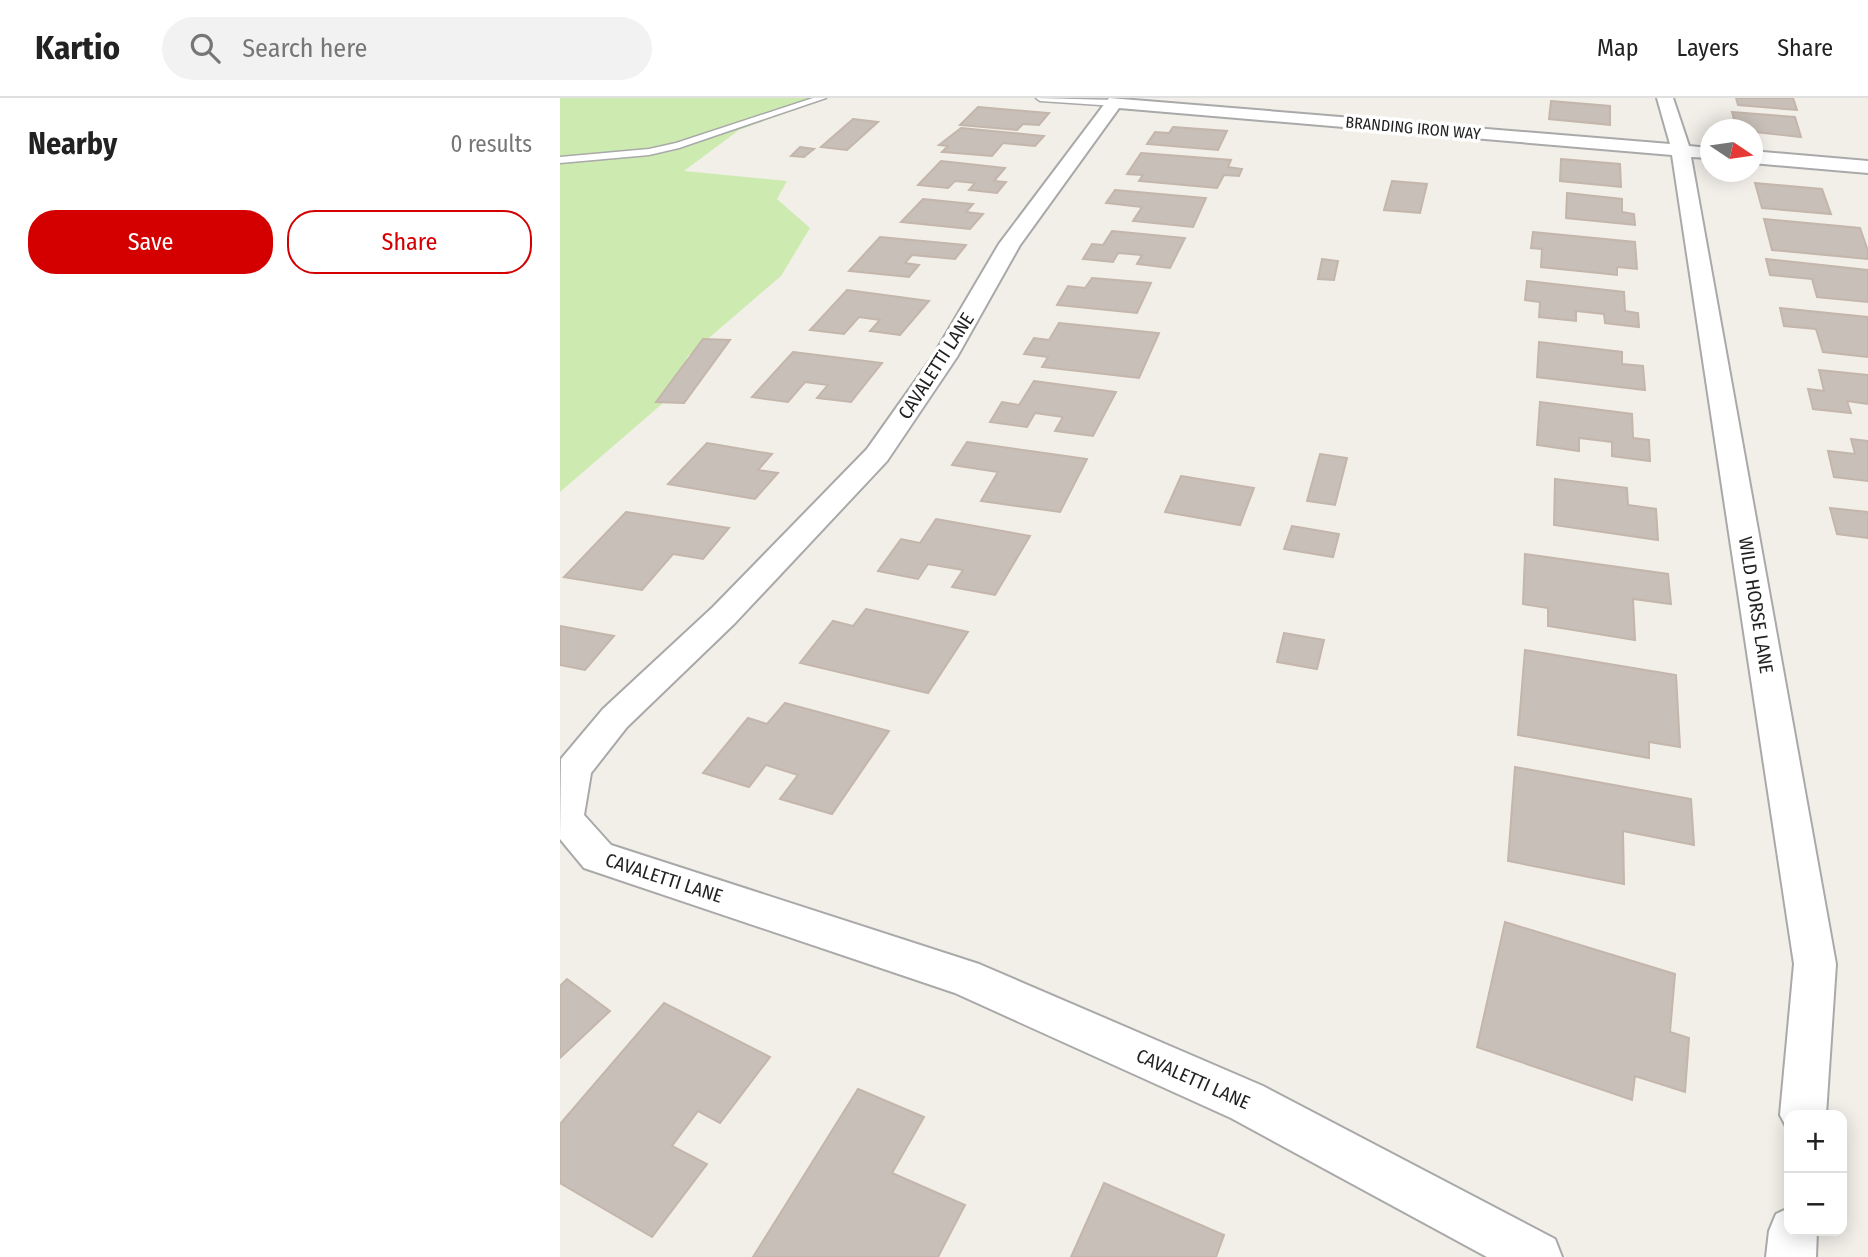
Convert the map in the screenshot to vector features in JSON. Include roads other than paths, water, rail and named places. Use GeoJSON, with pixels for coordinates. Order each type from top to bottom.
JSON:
{"type":"FeatureCollection","features":[{"type":"Feature","properties":{"kind":"street","name":"WILD HORSE LANE"},"geometry":{"type":"LineString","coordinates":[[1665,98],[1696,152],[1815,964],[1802,1110]]}},
{"type":"Feature","properties":{"kind":"street","name":"BRANDING IRON WAY"},"geometry":{"type":"LineString","coordinates":[[1116,100],[1696,152]]}},
{"type":"Feature","properties":{"kind":"street","name":"CAVALETTI LANE"},"geometry":{"type":"LineString","coordinates":[[1116,100],[1010,244],[945,357],[877,455],[724,615],[615,718],[574,769],[565,819],[598,857],[964,977],[1247,1102],[1537,1257]]}},
{"type":"Feature","properties":{"kind":"street"},"geometry":{"type":"LineString","coordinates":[[1763,158],[1868,167]]}},
{"type":"Feature","properties":{"kind":"street"},"geometry":{"type":"LineString","coordinates":[[1791,1257],[1793,1236]]}},
{"type":"Feature","properties":{"kind":"lane"},"geometry":{"type":"LineString","coordinates":[[560,160],[649,152],[679,145],[822,98]]}},
{"type":"Feature","properties":{"kind":"lane"},"geometry":{"type":"LineString","coordinates":[[1040,98],[1116,100]]}}]}
